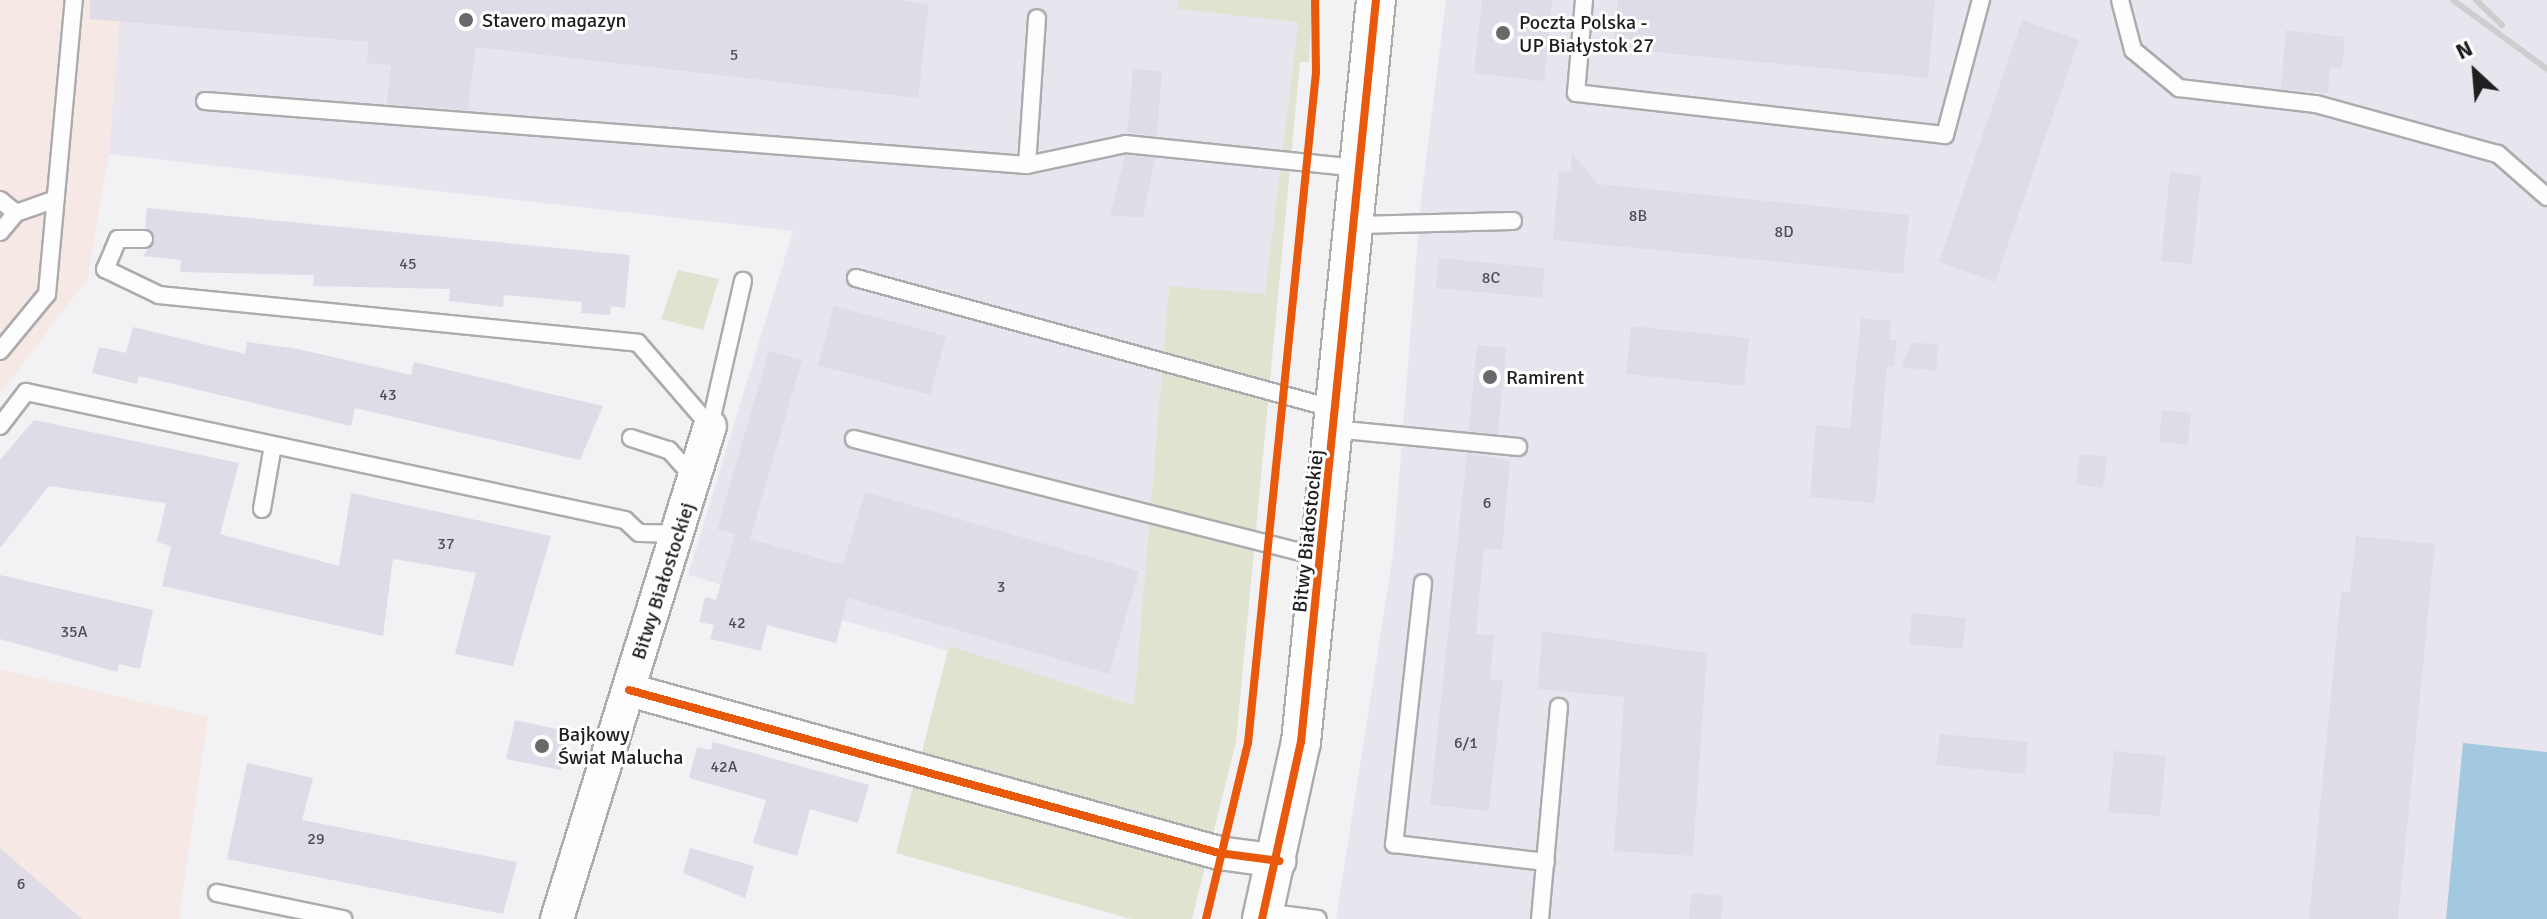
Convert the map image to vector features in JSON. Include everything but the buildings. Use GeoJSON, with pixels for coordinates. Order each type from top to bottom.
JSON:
{"type":"FeatureCollection","features":[{"type":"Feature","properties":{"kind":"street","name":"Bitwy Białostockiej"},"geometry":{"type":"LineString","coordinates":[[1263,916],[1279,861],[1322,558],[1376,0]]}},
{"type":"Feature","properties":{"kind":"street","name":"Bitwy Białostockiej"},"geometry":{"type":"LineString","coordinates":[[557,919],[680,534],[710,426]]}},
{"type":"Feature","properties":{"kind":"street"},"geometry":{"type":"LineString","coordinates":[[629,690],[1219,853],[1279,861]]}},
{"type":"Feature","properties":{"kind":"lane"},"geometry":{"type":"LineString","coordinates":[[0,351],[47,294],[74,0]]}},
{"type":"Feature","properties":{"kind":"lane"},"geometry":{"type":"LineString","coordinates":[[1584,0],[1576,93],[1945,135],[1981,0]]}},
{"type":"Feature","properties":{"kind":"lane"},"geometry":{"type":"LineString","coordinates":[[2120,0],[2133,50],[2179,88],[2316,104],[2498,154],[2547,197]]}},
{"type":"Feature","properties":{"kind":"lane"},"geometry":{"type":"LineString","coordinates":[[1027,165],[1037,18]]}},
{"type":"Feature","properties":{"kind":"lane"},"geometry":{"type":"LineString","coordinates":[[205,101],[1027,165],[1126,144],[1361,168]]}},
{"type":"Feature","properties":{"kind":"lane"},"geometry":{"type":"LineString","coordinates":[[0,232],[16,213],[56,199]]}},
{"type":"Feature","properties":{"kind":"lane"},"geometry":{"type":"LineString","coordinates":[[0,200],[16,213]]}},
{"type":"Feature","properties":{"kind":"lane"},"geometry":{"type":"LineString","coordinates":[[1356,225],[1513,221]]}},
{"type":"Feature","properties":{"kind":"lane"},"geometry":{"type":"LineString","coordinates":[[144,239],[118,239],[105,269],[159,295],[638,343],[710,426]]}},
{"type":"Feature","properties":{"kind":"lane"},"geometry":{"type":"LineString","coordinates":[[856,278],[1335,419],[1518,447]]}},
{"type":"Feature","properties":{"kind":"lane"},"geometry":{"type":"LineString","coordinates":[[710,426],[743,281]]}},
{"type":"Feature","properties":{"kind":"lane"},"geometry":{"type":"LineString","coordinates":[[0,426],[26,392],[625,520],[639,533],[680,534]]}},
{"type":"Feature","properties":{"kind":"lane"},"geometry":{"type":"LineString","coordinates":[[631,438],[669,450],[695,479]]}},
{"type":"Feature","properties":{"kind":"lane"},"geometry":{"type":"LineString","coordinates":[[854,439],[1322,558]]}},
{"type":"Feature","properties":{"kind":"lane"},"geometry":{"type":"LineString","coordinates":[[262,509],[273,445]]}},
{"type":"Feature","properties":{"kind":"lane"},"geometry":{"type":"LineString","coordinates":[[1423,583],[1394,844],[1546,862]]}},
{"type":"Feature","properties":{"kind":"lane"},"geometry":{"type":"LineString","coordinates":[[1540,919],[1559,707]]}},
{"type":"Feature","properties":{"kind":"lane"},"geometry":{"type":"LineString","coordinates":[[217,893],[343,919]]}},
{"type":"Feature","properties":{"kind":"lane"},"geometry":{"type":"LineString","coordinates":[[1263,916],[1318,919]]}},
{"type":"Feature","properties":{"kind":"shaded area"},"geometry":{"type":"Polygon","coordinates":[[[0,0],[121,0],[109,154],[88,278],[0,394],[0,0]]]}},
{"type":"Feature","properties":{"kind":"shaded area"},"geometry":{"type":"Polygon","coordinates":[[[121,0],[1177,0],[1177,9],[1298,21],[1265,295],[1169,286],[1134,705],[688,575],[793,231],[109,154],[121,0]]]}},
{"type":"Feature","properties":{"kind":"shaded area"},"geometry":{"type":"Polygon","coordinates":[[[1446,0],[2547,0],[2547,919],[1336,919],[1393,554],[1421,200],[1446,0]]]}},
{"type":"Feature","properties":{"kind":"shaded area"},"geometry":{"type":"Polygon","coordinates":[[[0,669],[208,717],[179,919],[0,919],[0,669]]]}},
{"type":"Feature","properties":{"kind":"green space"},"geometry":{"type":"Polygon","coordinates":[[[1177,0],[1312,0],[1309,62],[1300,62],[1236,742],[1192,919],[1131,919],[896,853],[949,646],[1134,705],[1169,286],[1265,294],[1298,22],[1177,9],[1177,0]]]}},
{"type":"Feature","properties":{"kind":"green space"},"geometry":{"type":"Polygon","coordinates":[[[678,270],[719,279],[703,330],[661,319],[678,270]]]}},
{"type":"Feature","properties":{"kind":"water"},"geometry":{"type":"Polygon","coordinates":[[[2463,743],[2547,752],[2547,919],[2446,919],[2463,743]]]}},
{"type":"Feature","properties":{"kind":"railway"},"geometry":{"type":"LineString","coordinates":[[2453,0],[2547,69]]}},
{"type":"Feature","properties":{"kind":"railway"},"geometry":{"type":"LineString","coordinates":[[2476,0],[2502,25]]}},
{"type":"Feature","properties":{"kind":"cycle path"},"geometry":{"type":"LineString","coordinates":[[1206,919],[1248,743],[1316,72],[1315,0]]}},
{"type":"Feature","properties":{"kind":"cycle path"},"geometry":{"type":"LineString","coordinates":[[1262,919],[1301,742],[1376,0]]}},
{"type":"Feature","properties":{"kind":"cycle path"},"geometry":{"type":"LineString","coordinates":[[629,690],[1219,853],[1279,861]]}},
{"type":"Feature","properties":{"kind":"place","name":"Stavero magazyn"},"geometry":{"type":"Point","coordinates":[466,20]}},
{"type":"Feature","properties":{"kind":"place","name":"Poczta Polska - UP Białystok 27"},"geometry":{"type":"Point","coordinates":[1503,33]}},
{"type":"Feature","properties":{"kind":"place","name":"Ramirent"},"geometry":{"type":"Point","coordinates":[1490,377]}},
{"type":"Feature","properties":{"kind":"place","name":"Bajkowy Świat Malucha"},"geometry":{"type":"Point","coordinates":[542,746]}}]}
